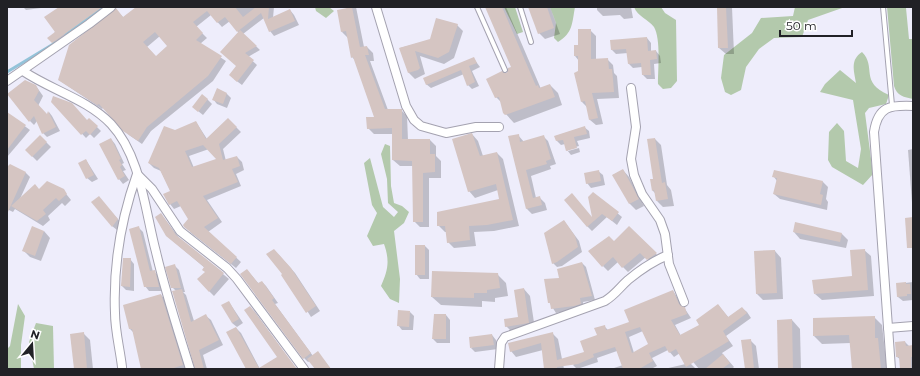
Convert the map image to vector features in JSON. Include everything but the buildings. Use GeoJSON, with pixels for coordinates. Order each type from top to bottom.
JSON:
{"type":"FeatureCollection","features":[{"type":"Feature","properties":{"kind":"street"},"geometry":{"type":"LineString","coordinates":[[7,81],[111,7]]}},
{"type":"Feature","properties":{"kind":"street"},"geometry":{"type":"LineString","coordinates":[[376,7],[406,106],[414,120],[421,126],[446,133],[476,127],[499,127]]}},
{"type":"Feature","properties":{"kind":"street"},"geometry":{"type":"LineString","coordinates":[[23,71],[98,112],[112,125],[122,141],[137,174],[156,253],[190,369]]}},
{"type":"Feature","properties":{"kind":"street"},"geometry":{"type":"LineString","coordinates":[[631,88],[636,127],[631,159],[634,175],[642,194],[660,220],[665,234],[672,275],[684,302]]}},
{"type":"Feature","properties":{"kind":"street"},"geometry":{"type":"LineString","coordinates":[[891,369],[874,132],[876,120],[882,111],[892,106],[913,106]]}},
{"type":"Feature","properties":{"kind":"street"},"geometry":{"type":"LineString","coordinates":[[122,367],[115,314],[116,256],[123,222],[137,174]]}},
{"type":"Feature","properties":{"kind":"street"},"geometry":{"type":"LineString","coordinates":[[137,174],[152,188],[180,231],[227,268],[237,279],[304,369]]}},
{"type":"Feature","properties":{"kind":"street"},"geometry":{"type":"LineString","coordinates":[[499,369],[501,343],[505,337],[512,333],[558,319],[605,301],[616,294],[626,281],[642,269],[668,255]]}},
{"type":"Feature","properties":{"kind":"street"},"geometry":{"type":"LineString","coordinates":[[888,328],[913,326]]}},
{"type":"Feature","properties":{"kind":"lane"},"geometry":{"type":"LineString","coordinates":[[477,7],[505,70]]}},
{"type":"Feature","properties":{"kind":"lane"},"geometry":{"type":"LineString","coordinates":[[520,7],[531,42]]}},
{"type":"Feature","properties":{"kind":"lane"},"geometry":{"type":"LineString","coordinates":[[883,7],[892,106]]}},
{"type":"Feature","properties":{"kind":"green space"},"geometry":{"type":"Polygon","coordinates":[[[315,7],[329,7],[334,11],[326,18],[316,11],[315,7]]]}},
{"type":"Feature","properties":{"kind":"green space"},"geometry":{"type":"Polygon","coordinates":[[[504,7],[515,7],[523,32],[517,34],[504,7]]]}},
{"type":"Feature","properties":{"kind":"green space"},"geometry":{"type":"Polygon","coordinates":[[[550,7],[575,7],[571,27],[567,35],[558,42],[554,38],[556,23],[550,7]]]}},
{"type":"Feature","properties":{"kind":"green space"},"geometry":{"type":"Polygon","coordinates":[[[634,7],[661,7],[665,13],[676,20],[677,81],[671,88],[663,89],[658,84],[659,63],[658,39],[656,32],[654,27],[638,13],[634,7]]]}},
{"type":"Feature","properties":{"kind":"green space"},"geometry":{"type":"Polygon","coordinates":[[[795,7],[845,7],[808,20],[802,37],[774,38],[759,49],[746,67],[741,90],[731,95],[725,92],[721,78],[724,55],[752,33],[761,18],[793,16],[795,7]]]}},
{"type":"Feature","properties":{"kind":"green space"},"geometry":{"type":"Polygon","coordinates":[[[887,7],[913,7],[906,8],[909,39],[913,39],[913,99],[899,94],[894,86],[887,7]]]}},
{"type":"Feature","properties":{"kind":"green space"},"geometry":{"type":"Polygon","coordinates":[[[862,52],[868,63],[871,80],[874,85],[889,95],[886,104],[869,108],[865,113],[873,174],[863,185],[832,167],[828,160],[829,132],[837,123],[844,131],[846,161],[858,168],[861,149],[853,100],[820,92],[825,84],[840,70],[856,83],[854,62],[858,55],[862,52]]]}},
{"type":"Feature","properties":{"kind":"green space"},"geometry":{"type":"Polygon","coordinates":[[[385,144],[390,146],[391,186],[394,203],[402,206],[409,212],[404,223],[394,231],[400,279],[399,303],[390,299],[381,286],[388,261],[384,244],[373,246],[367,236],[377,213],[372,205],[364,163],[370,158],[383,207],[394,217],[398,212],[388,203],[387,179],[381,154],[385,144]]]}},
{"type":"Feature","properties":{"kind":"green space"},"geometry":{"type":"Polygon","coordinates":[[[18,304],[25,316],[21,345],[21,369],[7,369],[7,349],[10,346],[18,304]]]}},
{"type":"Feature","properties":{"kind":"green space"},"geometry":{"type":"Polygon","coordinates":[[[36,323],[53,326],[54,369],[34,369],[29,342],[36,323]]]}},
{"type":"Feature","properties":{"kind":"waterway"},"geometry":{"type":"LineString","coordinates":[[66,35],[103,7]]}},
{"type":"Feature","properties":{"kind":"waterway"},"geometry":{"type":"LineString","coordinates":[[7,72],[55,43]]}}]}
